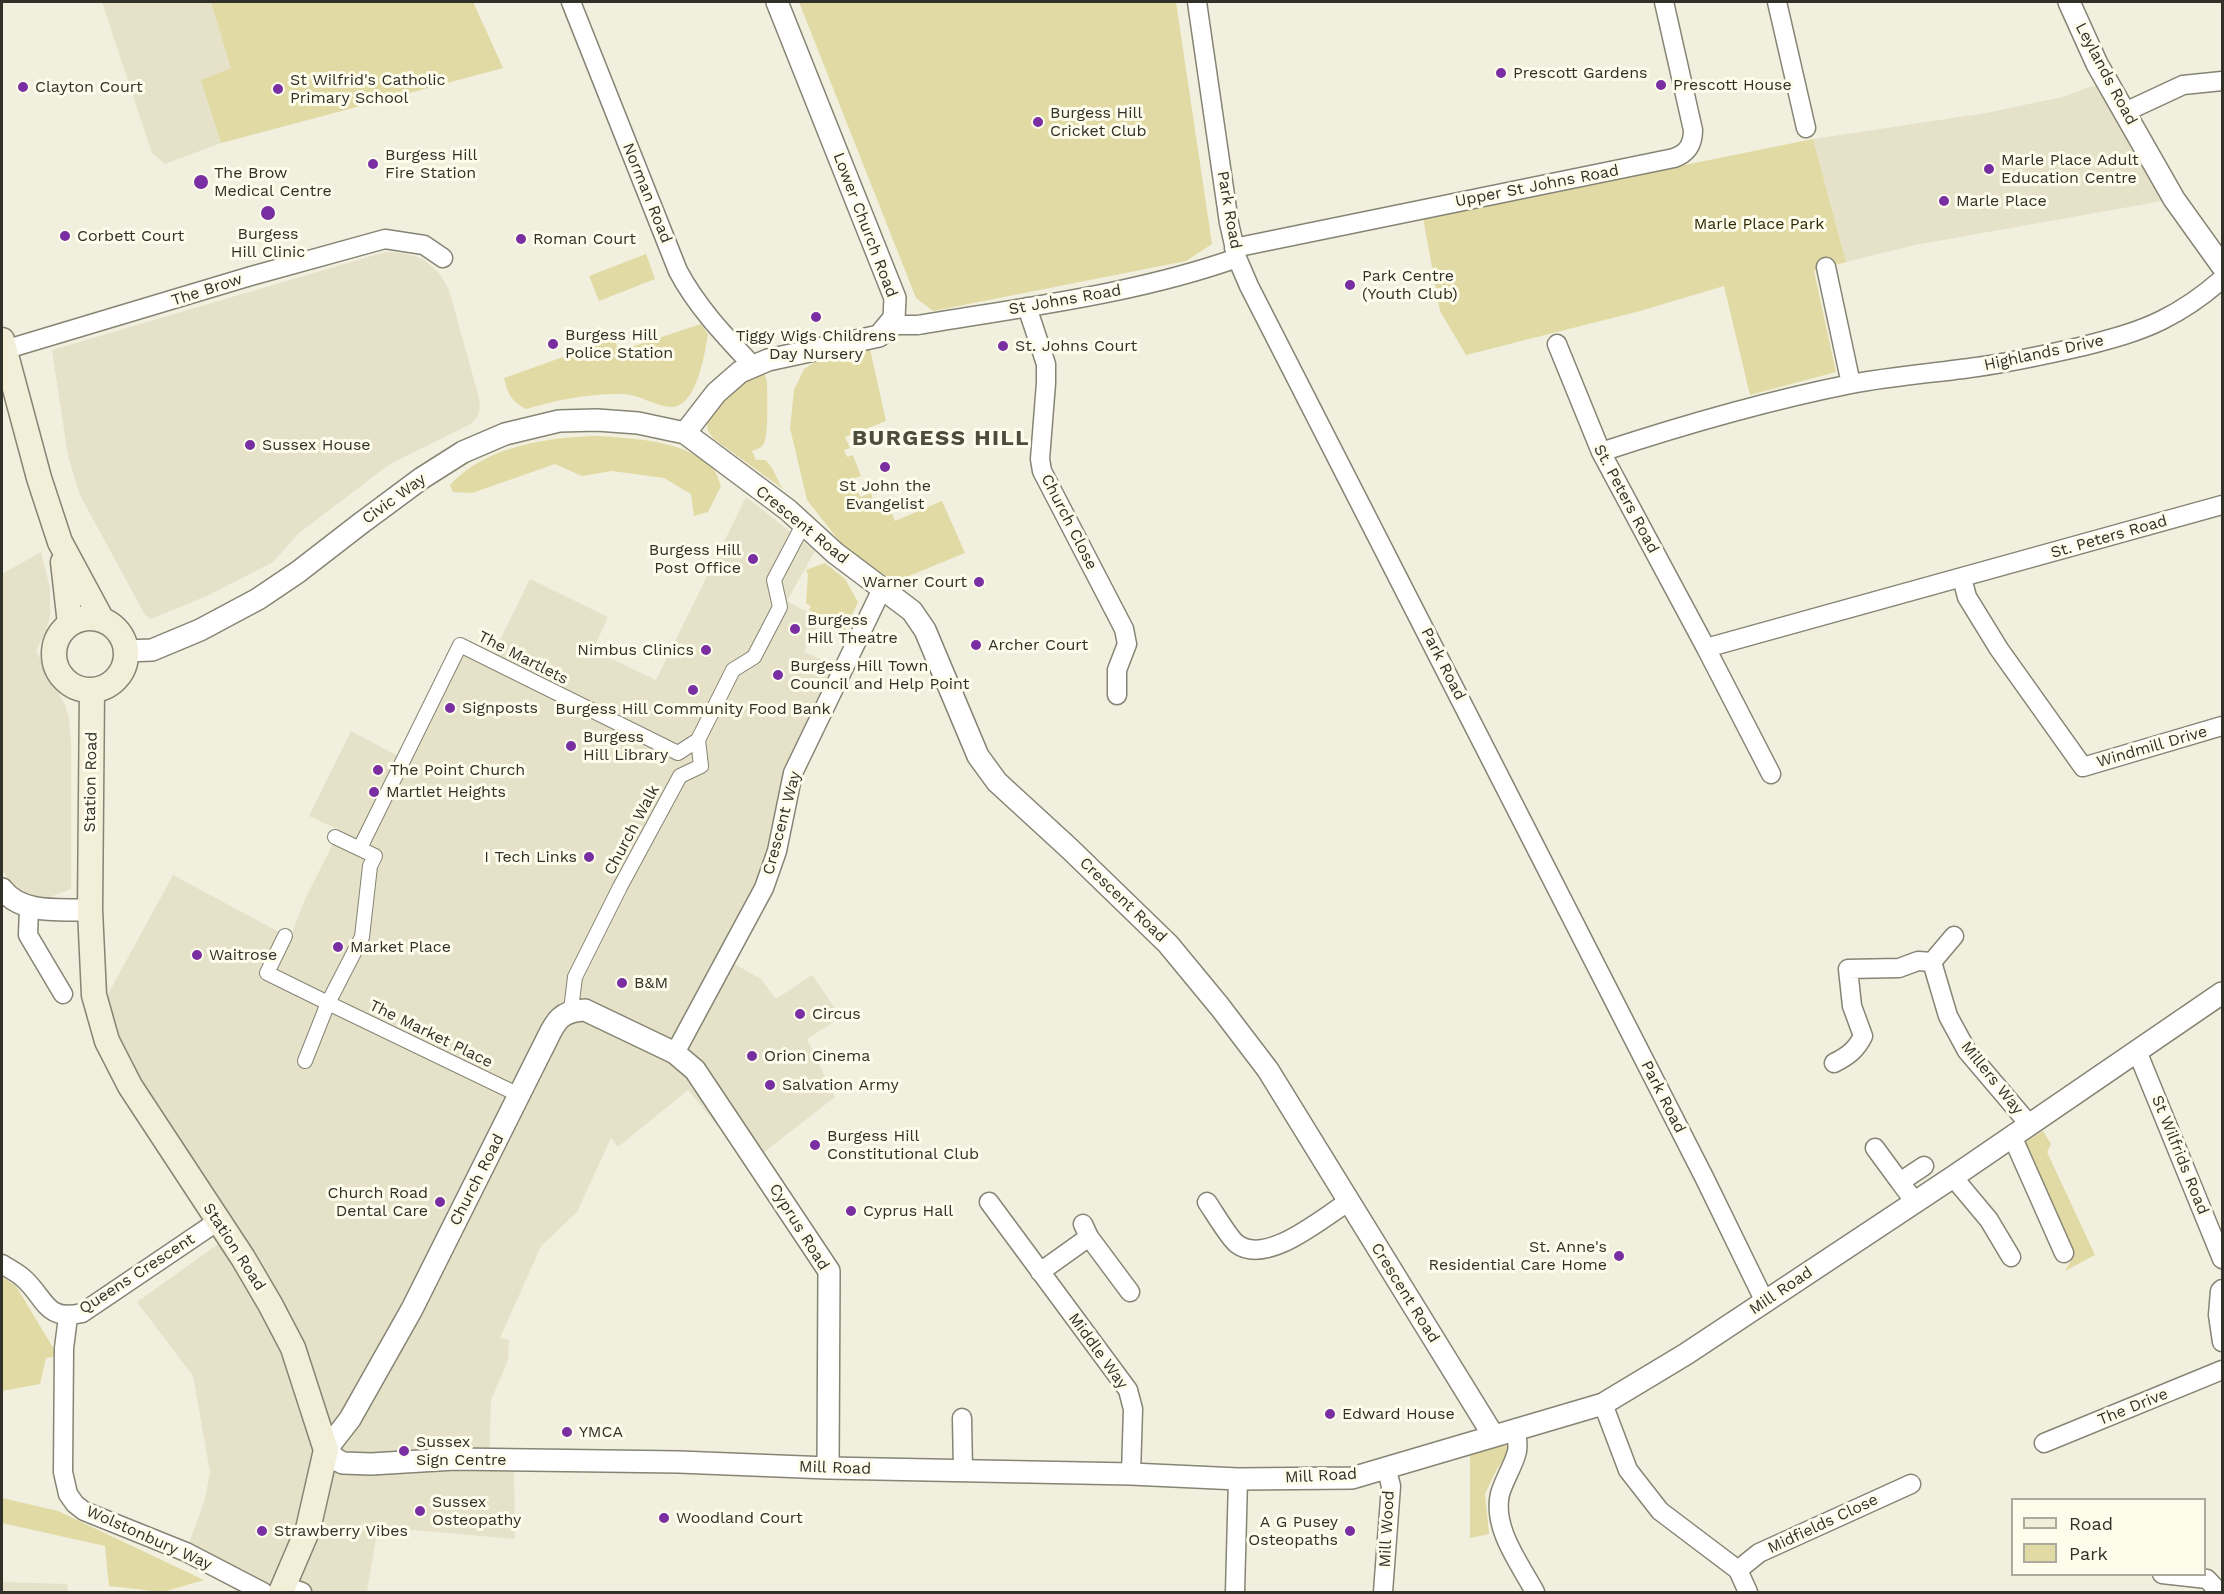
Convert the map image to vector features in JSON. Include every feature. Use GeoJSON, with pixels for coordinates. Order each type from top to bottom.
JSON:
{"type":"FeatureCollection","features":[{"type":"Feature","properties":{"kind":"main road"},"geometry":{"type":"LineString","coordinates":[[3,345],[39,477],[60,542],[68,561],[102,620],[118,631],[126,651],[125,661],[116,679],[102,689],[77,688],[66,681],[60,673],[54,656],[56,641],[70,624],[85,618],[102,620]]}},
{"type":"Feature","properties":{"kind":"main road"},"geometry":{"type":"LineString","coordinates":[[60,542],[70,624]]}},
{"type":"Feature","properties":{"kind":"main road","name":"Station Road"},"geometry":{"type":"LineString","coordinates":[[92,690],[90,910],[94,995],[107,1041],[130,1086],[266,1295],[293,1348],[326,1450]]}},
{"type":"Feature","properties":{"kind":"main road"},"geometry":{"type":"LineString","coordinates":[[282,1591],[308,1529],[326,1450]]}},
{"type":"Feature","properties":{"kind":"street","name":"Norman Road"},"geometry":{"type":"LineString","coordinates":[[571,2],[678,271],[691,295],[753,366]]}},
{"type":"Feature","properties":{"kind":"street","name":"Lower Church Road"},"geometry":{"type":"LineString","coordinates":[[777,2],[895,298],[894,318],[888,325]]}},
{"type":"Feature","properties":{"kind":"street","name":"Park Road"},"geometry":{"type":"LineString","coordinates":[[1197,2],[1236,253],[1249,286],[1704,1177],[1765,1302]]}},
{"type":"Feature","properties":{"kind":"street","name":"Upper St Johns Road"},"geometry":{"type":"LineString","coordinates":[[1236,253],[1674,158],[1683,154],[1693,139],[1693,129],[1664,2]]}},
{"type":"Feature","properties":{"kind":"street"},"geometry":{"type":"LineString","coordinates":[[1777,2],[1806,128]]}},
{"type":"Feature","properties":{"kind":"street","name":"Leylands Road"},"geometry":{"type":"LineString","coordinates":[[2069,2],[2097,64],[2174,199],[2223,266]]}},
{"type":"Feature","properties":{"kind":"street"},"geometry":{"type":"LineString","coordinates":[[2125,112],[2183,86],[2223,81]]}},
{"type":"Feature","properties":{"kind":"street","name":"The Brow"},"geometry":{"type":"LineString","coordinates":[[3,345],[385,239],[424,245],[443,258]]}},
{"type":"Feature","properties":{"kind":"street","name":"St Johns Road"},"geometry":{"type":"LineString","coordinates":[[888,325],[918,325],[1137,287],[1205,270],[1236,253]]}},
{"type":"Feature","properties":{"kind":"street"},"geometry":{"type":"LineString","coordinates":[[1826,267],[1851,384]]}},
{"type":"Feature","properties":{"kind":"street","name":"Highlands Drive"},"geometry":{"type":"LineString","coordinates":[[1601,452],[1731,411],[1851,384],[1978,367],[2059,352],[2105,340],[2164,319],[2203,296],[2223,279]]}},
{"type":"Feature","properties":{"kind":"street","name":"Church Close"},"geometry":{"type":"LineString","coordinates":[[1027,307],[1046,364],[1040,459],[1042,471],[1124,629],[1127,644],[1117,669],[1117,695]]}},
{"type":"Feature","properties":{"kind":"street"},"geometry":{"type":"LineString","coordinates":[[685,433],[716,393],[740,372],[768,360],[879,336],[888,325]]}},
{"type":"Feature","properties":{"kind":"street","name":"St. Peters Road"},"geometry":{"type":"LineString","coordinates":[[1557,344],[1601,452],[1771,774]]}},
{"type":"Feature","properties":{"kind":"street","name":"Civic Way"},"geometry":{"type":"LineString","coordinates":[[126,651],[152,650],[200,630],[258,599],[298,573],[422,478],[463,452],[505,434],[559,421],[588,420],[638,423],[685,433]]}},
{"type":"Feature","properties":{"kind":"street","name":"Crescent Road"},"geometry":{"type":"LineString","coordinates":[[685,433],[804,523],[835,553],[912,611],[925,630],[978,756],[997,782],[1071,849],[1168,944],[1268,1070],[1493,1435]]}},
{"type":"Feature","properties":{"kind":"street","name":"St. Peters Road"},"geometry":{"type":"LineString","coordinates":[[1706,648],[2223,505]]}},
{"type":"Feature","properties":{"kind":"street","name":"Church Walk"},"geometry":{"type":"LineString","coordinates":[[571,1010],[575,977],[620,887],[680,776],[701,766],[698,740],[733,670],[754,657],[780,607],[774,580],[804,523]]}},
{"type":"Feature","properties":{"kind":"street","name":"Windmill Drive"},"geometry":{"type":"LineString","coordinates":[[1962,578],[1967,597],[1999,649],[2083,767],[2223,726]]}},
{"type":"Feature","properties":{"kind":"street","name":"Crescent Way"},"geometry":{"type":"LineString","coordinates":[[675,1053],[764,888],[777,851],[794,773],[882,589]]}},
{"type":"Feature","properties":{"kind":"street","name":"The Martlets"},"geometry":{"type":"LineString","coordinates":[[360,848],[460,645],[678,753]]}},
{"type":"Feature","properties":{"kind":"street"},"geometry":{"type":"LineString","coordinates":[[680,776],[678,753],[698,740]]}},
{"type":"Feature","properties":{"kind":"street"},"geometry":{"type":"LineString","coordinates":[[305,1061],[328,1003],[362,937],[370,866],[375,856],[335,837]]}},
{"type":"Feature","properties":{"kind":"street"},"geometry":{"type":"LineString","coordinates":[[2,889],[8,898],[29,908],[90,910]]}},
{"type":"Feature","properties":{"kind":"street"},"geometry":{"type":"LineString","coordinates":[[29,908],[28,935],[63,994]]}},
{"type":"Feature","properties":{"kind":"street","name":"The Market Place"},"geometry":{"type":"LineString","coordinates":[[285,936],[267,973],[519,1095]]}},
{"type":"Feature","properties":{"kind":"street"},"geometry":{"type":"LineString","coordinates":[[1834,1063],[1857,1048],[1863,1036],[1852,1006],[1843,962],[1899,968],[1918,961],[1932,962],[1954,936]]}},
{"type":"Feature","properties":{"kind":"street","name":"Millers Way"},"geometry":{"type":"LineString","coordinates":[[1932,962],[1948,1016],[1967,1051],[2021,1130],[2064,1253]]}},
{"type":"Feature","properties":{"kind":"street","name":"Mill Road"},"geometry":{"type":"LineString","coordinates":[[326,1450],[336,1460],[343,1463],[371,1464],[455,1459],[679,1462],[828,1468],[1131,1473],[1238,1479],[1352,1478],[1603,1404],[1677,1360],[1765,1302],[2223,993]]}},
{"type":"Feature","properties":{"kind":"street"},"geometry":{"type":"LineString","coordinates":[[571,1010],[585,1010],[675,1053]]}},
{"type":"Feature","properties":{"kind":"street","name":"Church Road"},"geometry":{"type":"LineString","coordinates":[[326,1450],[350,1419],[412,1309],[557,1021],[571,1010]]}},
{"type":"Feature","properties":{"kind":"street","name":"St Wilfrids Road"},"geometry":{"type":"LineString","coordinates":[[2137,1051],[2216,1224],[2223,1259]]}},
{"type":"Feature","properties":{"kind":"street","name":"Cyprus Road"},"geometry":{"type":"LineString","coordinates":[[675,1053],[695,1070],[829,1271],[828,1468]]}},
{"type":"Feature","properties":{"kind":"street"},"geometry":{"type":"LineString","coordinates":[[1875,1148],[1915,1202]]}},
{"type":"Feature","properties":{"kind":"street"},"geometry":{"type":"LineString","coordinates":[[1900,1182],[1924,1166]]}},
{"type":"Feature","properties":{"kind":"street"},"geometry":{"type":"LineString","coordinates":[[1953,1177],[1989,1220],[2011,1257]]}},
{"type":"Feature","properties":{"kind":"street","name":"Middle Way"},"geometry":{"type":"LineString","coordinates":[[989,1202],[1128,1390],[1133,1408],[1131,1473]]}},
{"type":"Feature","properties":{"kind":"street"},"geometry":{"type":"LineString","coordinates":[[1207,1202],[1236,1244],[1252,1250],[1264,1250],[1279,1246],[1348,1202]]}},
{"type":"Feature","properties":{"kind":"street","name":"Queens Crescent"},"geometry":{"type":"LineString","coordinates":[[2,1264],[22,1277],[54,1313],[68,1317],[82,1313],[218,1221]]}},
{"type":"Feature","properties":{"kind":"street"},"geometry":{"type":"LineString","coordinates":[[1040,1272],[1086,1230],[1130,1292]]}},
{"type":"Feature","properties":{"kind":"street"},"geometry":{"type":"LineString","coordinates":[[2223,1289],[2220,1291],[2218,1315],[2223,1342]]}},
{"type":"Feature","properties":{"kind":"street","name":"Wolstonbury Way"},"geometry":{"type":"LineString","coordinates":[[68,1317],[64,1348],[63,1472],[68,1494],[75,1504],[84,1511],[282,1591]]}},
{"type":"Feature","properties":{"kind":"street","name":"The Drive"},"geometry":{"type":"LineString","coordinates":[[2044,1443],[2223,1371]]}},
{"type":"Feature","properties":{"kind":"street"},"geometry":{"type":"LineString","coordinates":[[1603,1404],[1628,1470],[1660,1511],[1738,1570],[1748,1593]]}},
{"type":"Feature","properties":{"kind":"street"},"geometry":{"type":"LineString","coordinates":[[962,1418],[963,1471]]}},
{"type":"Feature","properties":{"kind":"street"},"geometry":{"type":"LineString","coordinates":[[1517,1428],[1515,1434],[1518,1444],[1517,1454],[1507,1473],[1500,1496],[1500,1512],[1509,1545],[1535,1593]]}},
{"type":"Feature","properties":{"kind":"street","name":"Mill Wood"},"geometry":{"type":"LineString","coordinates":[[1383,1593],[1391,1486],[1386,1467]]}},
{"type":"Feature","properties":{"kind":"street"},"geometry":{"type":"LineString","coordinates":[[1235,1593],[1238,1479]]}},
{"type":"Feature","properties":{"kind":"street","name":"Midfields Close"},"geometry":{"type":"LineString","coordinates":[[1738,1570],[1759,1554],[1911,1484]]}},
{"type":"Feature","properties":{"kind":"street"},"geometry":{"type":"LineString","coordinates":[[2171,1576],[2207,1580],[2219,1593]]}},
{"type":"Feature","properties":{"kind":"shaded area","name":"St Wilfrid's Catholic Primary School"},"geometry":{"type":"Polygon","coordinates":[[[102,2],[473,2],[503,68],[221,143],[165,164],[152,153],[102,2]]]}},
{"type":"Feature","properties":{"kind":"shaded area","name":"Marle Place Adult Education Centre"},"geometry":{"type":"Polygon","coordinates":[[[2107,81],[2174,199],[1915,245],[1846,262],[1813,139],[1986,113],[2062,97],[2107,81]]]}},
{"type":"Feature","properties":{"kind":"shaded area"},"geometry":{"type":"Polygon","coordinates":[[[385,252],[403,253],[423,259],[440,274],[449,290],[479,398],[480,408],[477,417],[471,424],[390,464],[299,533],[273,562],[209,595],[151,619],[145,615],[80,495],[68,456],[52,350],[385,252]]]}},
{"type":"Feature","properties":{"kind":"shaded area"},"geometry":{"type":"Polygon","coordinates":[[[746,497],[815,551],[787,601],[820,619],[804,652],[834,665],[789,765],[771,849],[726,959],[761,979],[776,999],[812,975],[841,1017],[807,1039],[835,1097],[749,1164],[688,1090],[618,1147],[611,1138],[577,1212],[541,1246],[500,1338],[509,1340],[508,1360],[491,1400],[489,1464],[514,1465],[515,1539],[378,1527],[367,1592],[263,1592],[186,1552],[205,1499],[210,1472],[193,1376],[137,1302],[239,1229],[129,1063],[112,1025],[108,994],[173,875],[290,938],[305,899],[340,830],[309,816],[351,731],[400,757],[459,640],[492,656],[530,579],[608,617],[593,650],[656,680],[746,497]]]}},
{"type":"Feature","properties":{"kind":"shaded area"},"geometry":{"type":"Polygon","coordinates":[[[41,552],[50,588],[50,616],[46,631],[36,651],[65,705],[69,718],[71,744],[71,889],[45,899],[12,888],[2,868],[2,574],[41,552]]]}},
{"type":"Feature","properties":{"kind":"shaded area"},"geometry":{"type":"Polygon","coordinates":[[[2,1582],[67,1584],[68,1592],[2,1592],[2,1582]]]}},
{"type":"Feature","properties":{"kind":"green space","name":"St Wilfrid's Catholic Primary School"},"geometry":{"type":"Polygon","coordinates":[[[211,2],[473,2],[503,68],[221,143],[201,80],[231,68],[211,2]]]}},
{"type":"Feature","properties":{"kind":"green space","name":"Burgess Hill Cricket Club"},"geometry":{"type":"Polygon","coordinates":[[[799,2],[1176,2],[1212,244],[1186,261],[933,311],[916,298],[799,2]]]}},
{"type":"Feature","properties":{"kind":"green space","name":"Marle Place Park"},"geometry":{"type":"Polygon","coordinates":[[[1813,139],[1846,262],[1814,271],[1836,372],[1750,395],[1724,286],[1640,311],[1466,355],[1440,311],[1423,218],[1813,139]]]}},
{"type":"Feature","properties":{"kind":"green space"},"geometry":{"type":"Polygon","coordinates":[[[646,254],[655,279],[599,301],[589,276],[646,254]]]}},
{"type":"Feature","properties":{"kind":"green space"},"geometry":{"type":"Polygon","coordinates":[[[701,324],[708,334],[702,365],[693,389],[680,405],[671,407],[634,396],[610,394],[574,398],[526,409],[511,397],[507,388],[504,378],[614,339],[619,351],[701,324]]]}},
{"type":"Feature","properties":{"kind":"green space"},"geometry":{"type":"Polygon","coordinates":[[[870,349],[886,421],[845,437],[850,448],[844,450],[847,457],[853,455],[861,476],[853,479],[860,497],[871,493],[874,502],[886,498],[895,521],[942,501],[965,553],[894,582],[844,547],[807,500],[790,428],[794,390],[804,369],[821,358],[870,349]]]}},
{"type":"Feature","properties":{"kind":"green space"},"geometry":{"type":"Polygon","coordinates":[[[761,373],[765,375],[767,382],[767,431],[763,445],[752,451],[756,460],[765,460],[768,463],[783,489],[714,439],[708,431],[706,420],[734,387],[761,373]]]}},
{"type":"Feature","properties":{"kind":"green space"},"geometry":{"type":"Polygon","coordinates":[[[598,436],[660,443],[689,452],[702,459],[717,475],[721,486],[708,512],[694,516],[691,494],[664,478],[612,471],[582,476],[555,464],[472,493],[453,492],[450,485],[481,461],[519,446],[559,439],[598,436]]]}},
{"type":"Feature","properties":{"kind":"green space"},"geometry":{"type":"Polygon","coordinates":[[[825,563],[845,579],[858,602],[845,630],[809,610],[811,606],[806,603],[808,575],[806,570],[825,563]]]}},
{"type":"Feature","properties":{"kind":"green space"},"geometry":{"type":"Polygon","coordinates":[[[2043,1131],[2051,1144],[2047,1152],[2095,1255],[2065,1271],[2075,1254],[2024,1143],[2043,1131]]]}},
{"type":"Feature","properties":{"kind":"green space"},"geometry":{"type":"Polygon","coordinates":[[[2,1277],[16,1286],[58,1356],[46,1358],[40,1384],[2,1391],[2,1277]]]}},
{"type":"Feature","properties":{"kind":"green space"},"geometry":{"type":"Polygon","coordinates":[[[1509,1445],[1511,1451],[1497,1469],[1485,1494],[1489,1534],[1470,1538],[1470,1452],[1509,1445]]]}},
{"type":"Feature","properties":{"kind":"green space"},"geometry":{"type":"Polygon","coordinates":[[[2,1498],[58,1511],[204,1580],[163,1592],[109,1586],[105,1546],[2,1523],[2,1498]]]}},
{"type":"Feature","properties":{"kind":"place","name":"Prescott Gardens"},"geometry":{"type":"Point","coordinates":[1501,73]}},
{"type":"Feature","properties":{"kind":"place","name":"Prescott House"},"geometry":{"type":"Point","coordinates":[1661,85]}},
{"type":"Feature","properties":{"kind":"place","name":"Clayton Court"},"geometry":{"type":"Point","coordinates":[23,87]}},
{"type":"Feature","properties":{"kind":"place","name":"St Wilfrid's Catholic Primary School"},"geometry":{"type":"Point","coordinates":[278,89]}},
{"type":"Feature","properties":{"kind":"place","name":"Burgess Hill Cricket Club"},"geometry":{"type":"Point","coordinates":[1038,122]}},
{"type":"Feature","properties":{"kind":"place","name":"Burgess Hill Fire Station"},"geometry":{"type":"Point","coordinates":[373,164]}},
{"type":"Feature","properties":{"kind":"place","name":"Marle Place Adult Education Centre"},"geometry":{"type":"Point","coordinates":[1989,169]}},
{"type":"Feature","properties":{"kind":"place","name":"The Brow Medical Centre"},"geometry":{"type":"Point","coordinates":[201,182]}},
{"type":"Feature","properties":{"kind":"place","name":"Marle Place"},"geometry":{"type":"Point","coordinates":[1944,201]}},
{"type":"Feature","properties":{"kind":"place","name":"Burgess Hill Clinic"},"geometry":{"type":"Point","coordinates":[268,213]}},
{"type":"Feature","properties":{"kind":"place","name":"Corbett Court"},"geometry":{"type":"Point","coordinates":[65,236]}},
{"type":"Feature","properties":{"kind":"place","name":"Roman Court"},"geometry":{"type":"Point","coordinates":[521,239]}},
{"type":"Feature","properties":{"kind":"place","name":"Park Centre (Youth Club)"},"geometry":{"type":"Point","coordinates":[1350,285]}},
{"type":"Feature","properties":{"kind":"place","name":"Tiggy Wigs Childrens Day Nursery"},"geometry":{"type":"Point","coordinates":[816,317]}},
{"type":"Feature","properties":{"kind":"place","name":"Burgess Hill Police Station"},"geometry":{"type":"Point","coordinates":[553,344]}},
{"type":"Feature","properties":{"kind":"place","name":"St. Johns Court"},"geometry":{"type":"Point","coordinates":[1003,346]}},
{"type":"Feature","properties":{"kind":"place","name":"Sussex House"},"geometry":{"type":"Point","coordinates":[250,445]}},
{"type":"Feature","properties":{"kind":"place","name":"St John the Evangelist"},"geometry":{"type":"Point","coordinates":[885,467]}},
{"type":"Feature","properties":{"kind":"place","name":"Burgess Hill Post Office"},"geometry":{"type":"Point","coordinates":[753,559]}},
{"type":"Feature","properties":{"kind":"place","name":"Warner Court"},"geometry":{"type":"Point","coordinates":[979,582]}},
{"type":"Feature","properties":{"kind":"place","name":"Burgess Hill Theatre"},"geometry":{"type":"Point","coordinates":[795,629]}},
{"type":"Feature","properties":{"kind":"place","name":"Archer Court"},"geometry":{"type":"Point","coordinates":[976,645]}},
{"type":"Feature","properties":{"kind":"place","name":"Nimbus Clinics"},"geometry":{"type":"Point","coordinates":[706,650]}},
{"type":"Feature","properties":{"kind":"place","name":"Burgess Hill Town Council and Help Point"},"geometry":{"type":"Point","coordinates":[778,675]}},
{"type":"Feature","properties":{"kind":"place","name":"Burgess Hill Community Food Bank"},"geometry":{"type":"Point","coordinates":[693,690]}},
{"type":"Feature","properties":{"kind":"place","name":"Signposts"},"geometry":{"type":"Point","coordinates":[450,708]}},
{"type":"Feature","properties":{"kind":"place","name":"Burgess Hill Library"},"geometry":{"type":"Point","coordinates":[571,746]}},
{"type":"Feature","properties":{"kind":"place","name":"The Point Church"},"geometry":{"type":"Point","coordinates":[378,770]}},
{"type":"Feature","properties":{"kind":"place","name":"Martlet Heights"},"geometry":{"type":"Point","coordinates":[374,792]}},
{"type":"Feature","properties":{"kind":"place","name":"I Tech Links"},"geometry":{"type":"Point","coordinates":[589,857]}},
{"type":"Feature","properties":{"kind":"place","name":"Market Place"},"geometry":{"type":"Point","coordinates":[338,947]}},
{"type":"Feature","properties":{"kind":"place","name":"Waitrose"},"geometry":{"type":"Point","coordinates":[197,955]}},
{"type":"Feature","properties":{"kind":"place","name":"B&M"},"geometry":{"type":"Point","coordinates":[622,983]}},
{"type":"Feature","properties":{"kind":"place","name":"Circus"},"geometry":{"type":"Point","coordinates":[800,1014]}},
{"type":"Feature","properties":{"kind":"place","name":"Orion Cinema"},"geometry":{"type":"Point","coordinates":[752,1056]}},
{"type":"Feature","properties":{"kind":"place","name":"Salvation Army"},"geometry":{"type":"Point","coordinates":[770,1085]}},
{"type":"Feature","properties":{"kind":"place","name":"Burgess Hill Constitutional Club"},"geometry":{"type":"Point","coordinates":[815,1145]}},
{"type":"Feature","properties":{"kind":"place","name":"Church Road Dental Care"},"geometry":{"type":"Point","coordinates":[440,1202]}},
{"type":"Feature","properties":{"kind":"place","name":"Cyprus Hall"},"geometry":{"type":"Point","coordinates":[851,1211]}},
{"type":"Feature","properties":{"kind":"place","name":"St. Anne's Residential Care Home"},"geometry":{"type":"Point","coordinates":[1619,1256]}},
{"type":"Feature","properties":{"kind":"place","name":"Edward House"},"geometry":{"type":"Point","coordinates":[1330,1414]}},
{"type":"Feature","properties":{"kind":"place","name":"YMCA"},"geometry":{"type":"Point","coordinates":[567,1432]}},
{"type":"Feature","properties":{"kind":"place","name":"Sussex Sign Centre"},"geometry":{"type":"Point","coordinates":[404,1451]}},
{"type":"Feature","properties":{"kind":"place","name":"Sussex Osteopathy"},"geometry":{"type":"Point","coordinates":[420,1511]}},
{"type":"Feature","properties":{"kind":"place","name":"Woodland Court"},"geometry":{"type":"Point","coordinates":[664,1518]}},
{"type":"Feature","properties":{"kind":"place","name":"Strawberry Vibes"},"geometry":{"type":"Point","coordinates":[262,1531]}},
{"type":"Feature","properties":{"kind":"place","name":"A G Pusey Osteopaths"},"geometry":{"type":"Point","coordinates":[1350,1531]}},
{"type":"Feature","properties":{"kind":"district","name":"BURGESS HILL"},"geometry":{"type":"Point","coordinates":[941,439]}}]}
